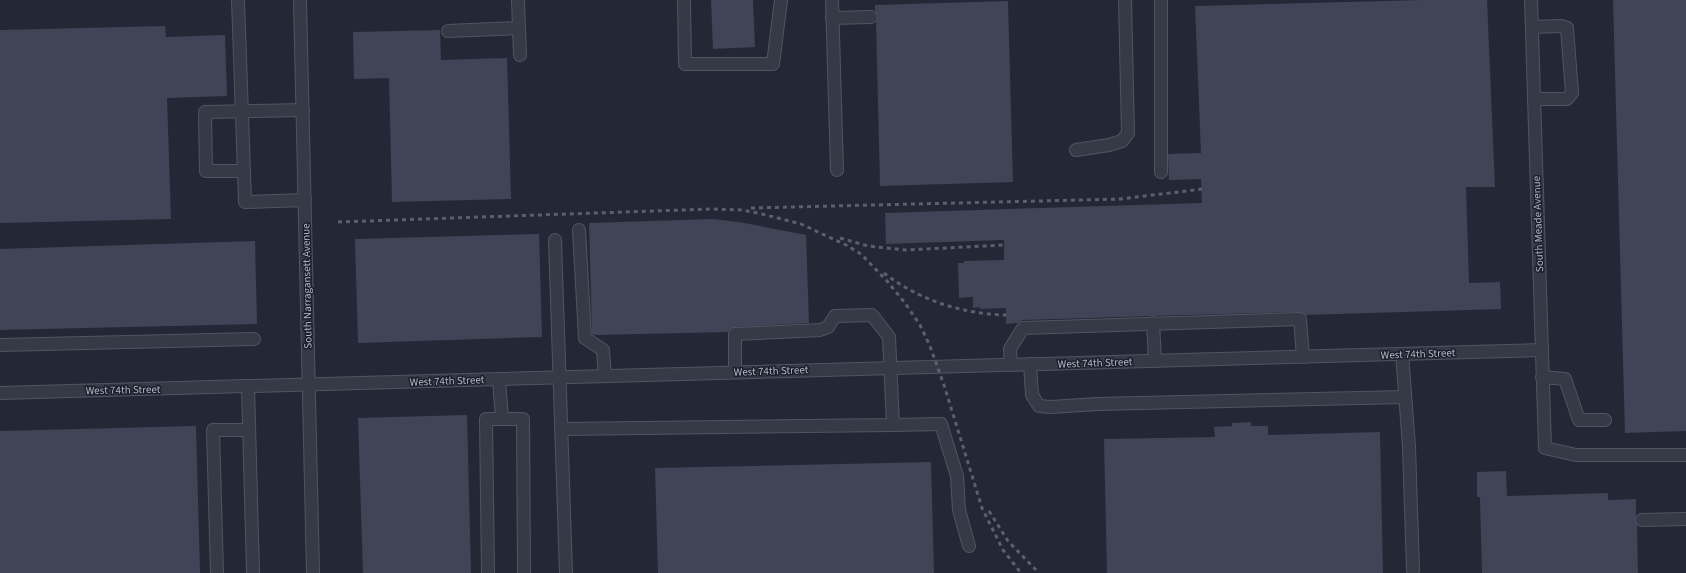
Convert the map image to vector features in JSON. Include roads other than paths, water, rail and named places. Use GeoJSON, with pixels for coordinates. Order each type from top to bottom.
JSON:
{"type":"FeatureCollection","features":[{"type":"Feature","properties":{"kind":"street"},"geometry":{"type":"LineString","coordinates":[[238,0],[245,202],[305,200]]}},
{"type":"Feature","properties":{"kind":"street","name":"South Narragansett Avenue"},"geometry":{"type":"LineString","coordinates":[[300,0],[313,573]]}},
{"type":"Feature","properties":{"kind":"street"},"geometry":{"type":"LineString","coordinates":[[518,0],[520,55]]}},
{"type":"Feature","properties":{"kind":"street"},"geometry":{"type":"LineString","coordinates":[[684,0],[685,64],[773,64],[781,0]]}},
{"type":"Feature","properties":{"kind":"street"},"geometry":{"type":"LineString","coordinates":[[832,0],[837,170]]}},
{"type":"Feature","properties":{"kind":"street"},"geometry":{"type":"LineString","coordinates":[[1076,150],[1110,145],[1122,141],[1128,133],[1125,0]]}},
{"type":"Feature","properties":{"kind":"street"},"geometry":{"type":"LineString","coordinates":[[1161,172],[1162,0]]}},
{"type":"Feature","properties":{"kind":"street","name":"South Meade Avenue"},"geometry":{"type":"LineString","coordinates":[[1531,0],[1544,448],[1576,455],[1686,454]]}},
{"type":"Feature","properties":{"kind":"street"},"geometry":{"type":"LineString","coordinates":[[832,18],[871,17]]}},
{"type":"Feature","properties":{"kind":"street"},"geometry":{"type":"LineString","coordinates":[[1532,27],[1562,26],[1567,28],[1572,93],[1567,98],[1534,99]]}},
{"type":"Feature","properties":{"kind":"street"},"geometry":{"type":"LineString","coordinates":[[448,30],[519,28]]}},
{"type":"Feature","properties":{"kind":"street"},"geometry":{"type":"LineString","coordinates":[[244,171],[206,172],[205,112],[303,110]]}},
{"type":"Feature","properties":{"kind":"street"},"geometry":{"type":"LineString","coordinates":[[579,230],[585,338],[603,350],[605,376]]}},
{"type":"Feature","properties":{"kind":"street"},"geometry":{"type":"LineString","coordinates":[[555,240],[566,573]]}},
{"type":"Feature","properties":{"kind":"street"},"geometry":{"type":"LineString","coordinates":[[735,372],[735,334],[820,330],[828,327],[834,316],[872,315],[889,337],[893,425]]}},
{"type":"Feature","properties":{"kind":"street"},"geometry":{"type":"LineString","coordinates":[[1011,365],[1010,349],[1023,328],[1153,323],[1300,319],[1303,357]]}},
{"type":"Feature","properties":{"kind":"street"},"geometry":{"type":"LineString","coordinates":[[1153,323],[1155,361]]}},
{"type":"Feature","properties":{"kind":"street"},"geometry":{"type":"LineString","coordinates":[[0,345],[254,339]]}},
{"type":"Feature","properties":{"kind":"street","name":"West 74th Street"},"geometry":{"type":"LineString","coordinates":[[0,393],[1542,350]]}},
{"type":"Feature","properties":{"kind":"street"},"geometry":{"type":"LineString","coordinates":[[1402,354],[1409,446],[1412,570]]}},
{"type":"Feature","properties":{"kind":"street"},"geometry":{"type":"LineString","coordinates":[[1030,364],[1032,395],[1039,406],[1051,407],[1097,404],[1405,397]]}},
{"type":"Feature","properties":{"kind":"street"},"geometry":{"type":"LineString","coordinates":[[1542,377],[1565,378],[1579,420],[1605,420]]}},
{"type":"Feature","properties":{"kind":"street"},"geometry":{"type":"LineString","coordinates":[[499,379],[502,419]]}},
{"type":"Feature","properties":{"kind":"street"},"geometry":{"type":"LineString","coordinates":[[248,386],[253,573]]}},
{"type":"Feature","properties":{"kind":"street"},"geometry":{"type":"LineString","coordinates":[[488,573],[486,420],[502,419],[523,419],[524,573]]}},
{"type":"Feature","properties":{"kind":"street"},"geometry":{"type":"LineString","coordinates":[[561,429],[940,424],[957,476],[959,510],[969,546]]}},
{"type":"Feature","properties":{"kind":"street"},"geometry":{"type":"LineString","coordinates":[[217,573],[213,430],[249,430]]}},
{"type":"Feature","properties":{"kind":"street"},"geometry":{"type":"LineString","coordinates":[[1642,520],[1686,519]]}},
{"type":"Feature","properties":{"kind":"railway"},"geometry":{"type":"LineString","coordinates":[[751,208],[1121,199],[1202,189]]}},
{"type":"Feature","properties":{"kind":"railway"},"geometry":{"type":"LineString","coordinates":[[338,222],[711,209],[742,210],[801,224],[846,245],[861,254],[887,281],[905,303],[920,325],[930,346],[944,385],[982,508],[1003,550],[1021,573]]}},
{"type":"Feature","properties":{"kind":"railway"},"geometry":{"type":"LineString","coordinates":[[840,238],[868,246],[906,250],[1004,245]]}},
{"type":"Feature","properties":{"kind":"railway"},"geometry":{"type":"LineString","coordinates":[[884,273],[897,283],[926,298],[942,304],[973,312],[1006,315]]}},
{"type":"Feature","properties":{"kind":"railway"},"geometry":{"type":"LineString","coordinates":[[989,511],[1008,541],[1039,573]]}}]}
